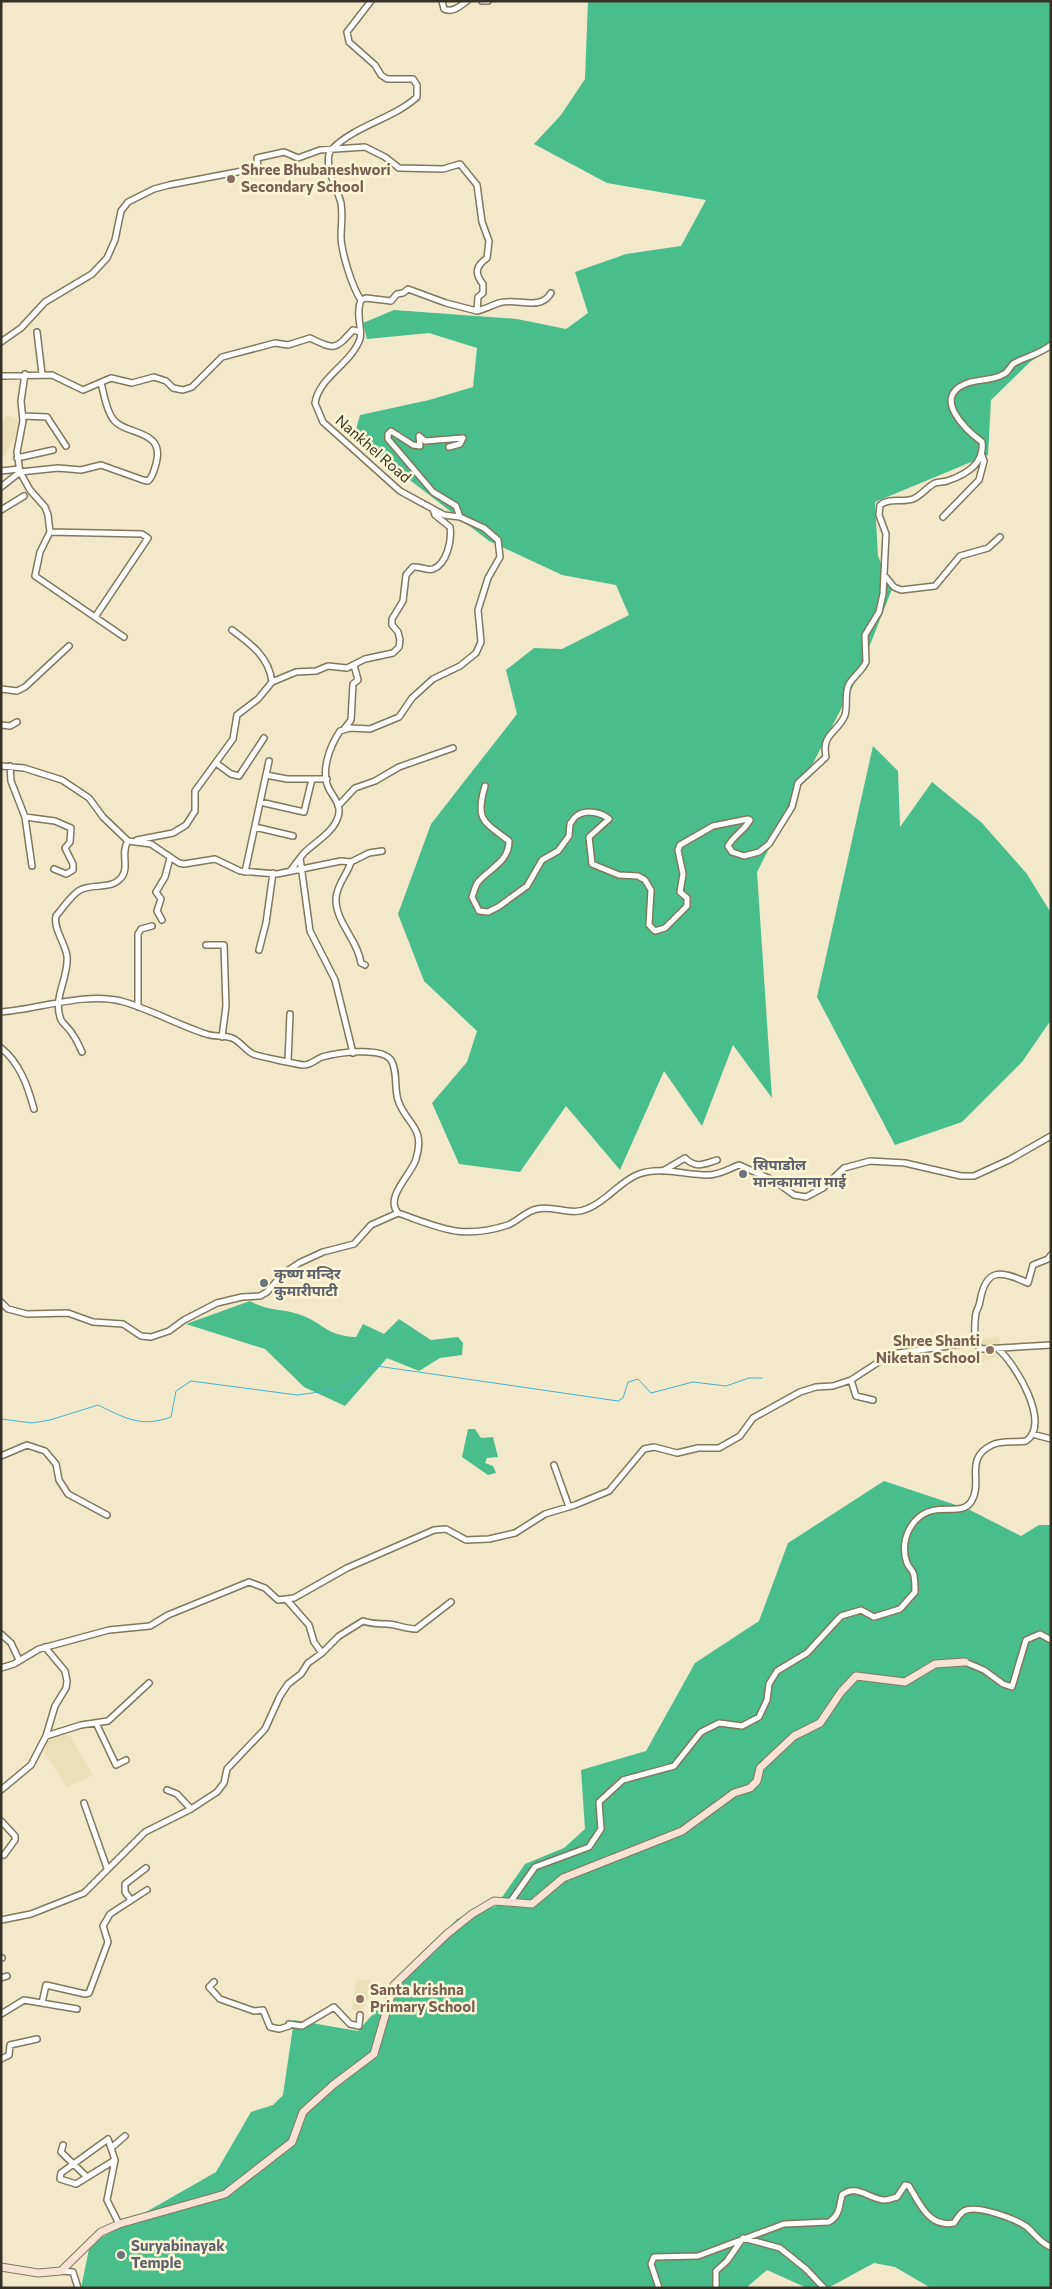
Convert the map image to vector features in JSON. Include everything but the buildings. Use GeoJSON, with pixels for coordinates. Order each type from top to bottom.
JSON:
{"type":"FeatureCollection","features":[{"type":"Feature","properties":{"kind":"main road"},"geometry":{"type":"LineString","coordinates":[[1,2267],[38,2273],[62,2271],[101,2232],[119,2224],[225,2194],[292,2142],[303,2112],[333,2084],[374,2054],[394,1985],[472,1914],[494,1901],[532,1904],[563,1878],[682,1831],[734,1793],[750,1788],[757,1781],[760,1768],[794,1736],[820,1723],[841,1692],[856,1676],[905,1682],[935,1664],[964,1662]]}},
{"type":"Feature","properties":{"kind":"street"},"geometry":{"type":"LineString","coordinates":[[331,150],[365,125],[386,117],[417,96],[417,85],[413,79],[387,79],[381,75],[375,65],[349,42],[347,32],[371,1]]}},
{"type":"Feature","properties":{"kind":"street"},"geometry":{"type":"LineString","coordinates":[[442,1],[444,9],[447,11],[457,9],[467,1]]}},
{"type":"Feature","properties":{"kind":"street"},"geometry":{"type":"LineString","coordinates":[[482,1],[488,1]]}},
{"type":"Feature","properties":{"kind":"street"},"geometry":{"type":"LineString","coordinates":[[1,342],[21,328],[45,302],[86,278],[102,264],[115,240],[121,211],[128,202],[162,187],[258,168],[258,158],[284,152],[298,158],[320,150],[365,147],[385,157],[399,168],[414,170],[443,169],[460,164],[476,185],[482,222],[488,241],[487,258],[480,263],[476,270],[478,278],[483,284],[483,293],[478,297],[477,311]]}},
{"type":"Feature","properties":{"kind":"street","name":"Nankhel Road"},"geometry":{"type":"LineString","coordinates":[[331,150],[328,159],[333,183],[341,204],[341,240],[353,286],[361,300],[358,307],[361,337],[350,357],[334,372],[316,397],[318,412],[323,422],[353,446],[372,468],[400,491],[444,515],[460,516],[484,528],[498,540],[500,557],[488,578],[478,610],[482,642],[476,654],[460,666],[433,679],[412,698],[399,717],[370,729],[344,729]]}},
{"type":"Feature","properties":{"kind":"street"},"geometry":{"type":"LineString","coordinates":[[361,300],[366,298],[391,300],[397,294],[403,293],[408,289],[446,303],[477,311],[489,309],[498,303],[540,302],[548,298],[551,292]]}},
{"type":"Feature","properties":{"kind":"street"},"geometry":{"type":"LineString","coordinates":[[1,376],[42,374],[60,377],[83,390],[111,378],[132,382],[154,378],[166,381],[173,388],[183,390],[192,387],[222,357],[275,343],[288,345],[310,338],[326,346],[335,346],[343,343],[354,330],[360,332]]}},
{"type":"Feature","properties":{"kind":"street"},"geometry":{"type":"LineString","coordinates":[[38,332],[42,374]]}},
{"type":"Feature","properties":{"kind":"street"},"geometry":{"type":"LineString","coordinates":[[485,786],[479,806],[485,822],[509,841],[509,849],[500,863],[476,883],[472,897],[479,911],[488,912],[498,907],[527,886],[542,860],[558,851],[569,836],[570,824],[578,814],[603,814],[609,820],[589,837],[592,864],[619,875],[638,876],[645,880],[651,890],[649,925],[655,931],[665,928],[687,906],[687,898],[680,892],[683,874],[678,850],[680,845],[714,826],[748,819],[750,820],[745,829],[733,836],[728,846],[732,852],[744,856],[759,852],[769,844],[792,807],[798,783],[826,757],[824,749],[827,738],[845,714],[846,693],[850,683],[864,668],[866,662],[865,635],[879,612],[884,575],[886,534],[879,515],[880,505],[892,500],[901,501],[914,498],[926,492],[935,483],[945,482],[969,472],[978,462],[982,442],[963,426],[950,404],[951,396],[957,388],[967,383],[1001,376],[1014,364],[1033,357],[1051,345]]}},
{"type":"Feature","properties":{"kind":"street"},"geometry":{"type":"LineString","coordinates":[[25,374],[21,401],[24,416],[18,441],[17,458],[20,470],[30,490],[45,507],[50,532],[40,552],[34,576],[124,637]]}},
{"type":"Feature","properties":{"kind":"street"},"geometry":{"type":"LineString","coordinates":[[1,472],[58,468],[81,470],[101,465],[143,480],[148,481],[152,478],[157,455],[152,441],[137,430],[117,424],[112,418],[101,383]]}},
{"type":"Feature","properties":{"kind":"street"},"geometry":{"type":"LineString","coordinates":[[24,416],[47,417],[66,446]]}},
{"type":"Feature","properties":{"kind":"street"},"geometry":{"type":"LineString","coordinates":[[449,447],[460,444],[462,438],[425,441],[419,436],[420,446],[413,445],[391,431],[388,434],[388,439],[434,492],[456,506],[460,516]]}},
{"type":"Feature","properties":{"kind":"street"},"geometry":{"type":"LineString","coordinates":[[17,458],[53,450]]}},
{"type":"Feature","properties":{"kind":"street"},"geometry":{"type":"LineString","coordinates":[[943,517],[979,480],[984,461],[981,452]]}},
{"type":"Feature","properties":{"kind":"street"},"geometry":{"type":"LineString","coordinates":[[1,487],[20,470]]}},
{"type":"Feature","properties":{"kind":"street"},"geometry":{"type":"LineString","coordinates":[[1,510],[24,496]]}},
{"type":"Feature","properties":{"kind":"street"},"geometry":{"type":"LineString","coordinates":[[128,841],[173,833],[186,825],[195,812],[194,794],[197,787],[233,739],[237,715],[258,699],[272,682],[296,672],[316,671],[328,666],[341,669],[365,659],[393,653],[399,647],[398,632],[392,625],[392,619],[403,601],[406,575],[413,567],[433,569],[442,564],[447,554],[450,527],[435,515],[433,509]]}},
{"type":"Feature","properties":{"kind":"street"},"geometry":{"type":"LineString","coordinates":[[50,532],[142,534],[148,538],[95,617]]}},
{"type":"Feature","properties":{"kind":"street"},"geometry":{"type":"LineString","coordinates":[[884,575],[894,588],[901,590],[935,586],[960,556],[988,548],[1000,537]]}},
{"type":"Feature","properties":{"kind":"street"},"geometry":{"type":"LineString","coordinates":[[232,630],[253,646],[264,659],[271,674],[272,682]]}},
{"type":"Feature","properties":{"kind":"street"},"geometry":{"type":"LineString","coordinates":[[1,688],[17,691],[25,687],[69,646]]}},
{"type":"Feature","properties":{"kind":"street"},"geometry":{"type":"LineString","coordinates":[[290,871],[300,858],[331,830],[338,818],[338,806],[328,787],[326,767],[332,743],[351,720],[353,684],[358,678],[354,665]]}},
{"type":"Feature","properties":{"kind":"street"},"geometry":{"type":"LineString","coordinates":[[1,724],[10,726],[17,722]]}},
{"type":"Feature","properties":{"kind":"street"},"geometry":{"type":"LineString","coordinates":[[216,763],[231,774],[239,776],[264,738]]}},
{"type":"Feature","properties":{"kind":"street"},"geometry":{"type":"LineString","coordinates":[[338,806],[355,788],[376,781],[399,767],[453,748]]}},
{"type":"Feature","properties":{"kind":"street"},"geometry":{"type":"LineString","coordinates":[[245,872],[269,761]]}},
{"type":"Feature","properties":{"kind":"street"},"geometry":{"type":"LineString","coordinates":[[1,766],[24,768],[62,780],[89,798],[103,817],[128,841]]}},
{"type":"Feature","properties":{"kind":"street"},"geometry":{"type":"LineString","coordinates":[[10,766],[11,781],[26,818],[32,866]]}},
{"type":"Feature","properties":{"kind":"street"},"geometry":{"type":"LineString","coordinates":[[266,775],[287,779],[327,779]]}},
{"type":"Feature","properties":{"kind":"street"},"geometry":{"type":"LineString","coordinates":[[260,802],[304,812],[312,779]]}},
{"type":"Feature","properties":{"kind":"street"},"geometry":{"type":"LineString","coordinates":[[26,818],[55,821],[71,828],[70,842],[65,848],[73,864],[73,870],[66,874],[54,870]]}},
{"type":"Feature","properties":{"kind":"street"},"geometry":{"type":"LineString","coordinates":[[255,828],[293,836]]}},
{"type":"Feature","properties":{"kind":"street"},"geometry":{"type":"LineString","coordinates":[[137,840],[160,848],[170,858],[184,864],[215,860],[245,872],[273,873],[341,861],[351,862],[369,853],[382,851]]}},
{"type":"Feature","properties":{"kind":"street"},"geometry":{"type":"LineString","coordinates":[[82,1052],[73,1033],[62,1021],[57,1004],[66,974],[67,957],[63,939],[56,925],[56,916],[79,890],[114,884],[121,879],[124,871],[125,845],[128,841]]}},
{"type":"Feature","properties":{"kind":"street"},"geometry":{"type":"LineString","coordinates":[[162,920],[157,911],[161,899],[156,892],[164,878],[170,858]]}},
{"type":"Feature","properties":{"kind":"street"},"geometry":{"type":"LineString","coordinates":[[300,858],[310,931],[335,980],[353,1053]]}},
{"type":"Feature","properties":{"kind":"street"},"geometry":{"type":"LineString","coordinates":[[351,862],[339,884],[336,899],[341,920],[360,953],[361,963],[365,965]]}},
{"type":"Feature","properties":{"kind":"street"},"geometry":{"type":"LineString","coordinates":[[259,950],[266,923],[273,873]]}},
{"type":"Feature","properties":{"kind":"street"},"geometry":{"type":"LineString","coordinates":[[138,1007],[138,934],[141,929],[152,926]]}},
{"type":"Feature","properties":{"kind":"street"},"geometry":{"type":"LineString","coordinates":[[206,945],[224,945],[226,1006],[222,1037]]}},
{"type":"Feature","properties":{"kind":"street"},"geometry":{"type":"LineString","coordinates":[[1,1012],[101,998],[121,1001],[206,1034],[234,1039],[246,1050],[260,1057],[304,1065],[322,1057],[353,1053],[373,1052],[389,1058],[394,1070],[399,1102],[417,1130],[416,1160],[400,1186],[395,1200],[398,1213]]}},
{"type":"Feature","properties":{"kind":"street"},"geometry":{"type":"LineString","coordinates":[[288,1061],[290,1014]]}},
{"type":"Feature","properties":{"kind":"street"},"geometry":{"type":"LineString","coordinates":[[1,1048],[8,1053],[26,1082],[34,1109]]}},
{"type":"Feature","properties":{"kind":"street"},"geometry":{"type":"LineString","coordinates":[[1,1302],[8,1309],[27,1314],[68,1313],[93,1322],[122,1324],[141,1336],[151,1337],[169,1332],[184,1320],[217,1303],[242,1297],[260,1296],[268,1292],[291,1267],[323,1252],[354,1244],[371,1226],[398,1213],[453,1231],[472,1233],[486,1231],[511,1223],[538,1208],[567,1212],[585,1210],[640,1174],[662,1171],[708,1175],[720,1174],[735,1166],[744,1165],[775,1181],[794,1195],[806,1197],[823,1188],[844,1168],[870,1161],[905,1163],[961,1176],[974,1176],[1010,1160],[1051,1136]]}},
{"type":"Feature","properties":{"kind":"street"},"geometry":{"type":"LineString","coordinates":[[662,1171],[685,1158],[691,1164],[698,1166],[717,1160]]}},
{"type":"Feature","properties":{"kind":"street"},"geometry":{"type":"LineString","coordinates":[[975,1344],[976,1313],[983,1284],[987,1279],[996,1275],[1012,1276],[1028,1283],[1033,1265],[1048,1259],[1051,1255]]}},
{"type":"Feature","properties":{"kind":"street"},"geometry":{"type":"LineString","coordinates":[[1,1668],[33,1651],[45,1647],[109,1630],[150,1626],[168,1615],[249,1582],[265,1588],[278,1600],[287,1600],[347,1568],[387,1552],[424,1534],[442,1529],[466,1540],[500,1537],[522,1529],[545,1514],[569,1507],[609,1491],[644,1450],[654,1447],[677,1453],[698,1448],[719,1448],[740,1436],[753,1418],[787,1397],[809,1388],[833,1386],[851,1380],[891,1354],[975,1344],[982,1349],[1051,1345]]}},
{"type":"Feature","properties":{"kind":"street"},"geometry":{"type":"LineString","coordinates":[[511,1901],[535,1867],[589,1847],[601,1830],[599,1802],[623,1780],[674,1766],[701,1732],[720,1723],[742,1726],[759,1717],[767,1700],[769,1684],[777,1671],[807,1653],[841,1616],[861,1610],[874,1616],[900,1609],[915,1592],[914,1574],[908,1564],[904,1551],[906,1538],[911,1526],[919,1517],[930,1510],[943,1508],[964,1509],[971,1503],[975,1489],[975,1466],[980,1454],[992,1445],[1026,1441],[1032,1434],[1034,1410],[1032,1401],[1020,1378],[998,1349]]}},
{"type":"Feature","properties":{"kind":"street"},"geometry":{"type":"LineString","coordinates":[[851,1380],[856,1396],[873,1400]]}},
{"type":"Feature","properties":{"kind":"street"},"geometry":{"type":"LineString","coordinates":[[1032,1434],[1051,1439]]}},
{"type":"Feature","properties":{"kind":"street"},"geometry":{"type":"LineString","coordinates":[[1,1456],[27,1445],[45,1451],[56,1464],[59,1480],[68,1494],[107,1515]]}},
{"type":"Feature","properties":{"kind":"street"},"geometry":{"type":"LineString","coordinates":[[554,1465],[569,1507]]}},
{"type":"Feature","properties":{"kind":"street"},"geometry":{"type":"LineString","coordinates":[[287,1600],[309,1625],[314,1642],[322,1653]]}},
{"type":"Feature","properties":{"kind":"street"},"geometry":{"type":"LineString","coordinates":[[1,1920],[31,1914],[73,1899],[84,1893],[107,1868],[123,1856],[144,1832],[192,1809],[217,1792],[224,1783],[227,1769],[265,1730],[280,1696],[288,1684],[300,1674],[308,1663],[322,1653],[339,1636],[363,1621],[376,1626],[388,1624],[416,1630],[451,1602]]}},
{"type":"Feature","properties":{"kind":"street"},"geometry":{"type":"LineString","coordinates":[[1,1634],[11,1643],[19,1660]]}},
{"type":"Feature","properties":{"kind":"street"},"geometry":{"type":"LineString","coordinates":[[964,1662],[984,1670],[1003,1684],[1012,1687],[1026,1640],[1040,1634],[1051,1640]]}},
{"type":"Feature","properties":{"kind":"street"},"geometry":{"type":"LineString","coordinates":[[1,1790],[31,1765],[46,1736],[55,1706],[66,1688],[65,1671],[45,1647]]}},
{"type":"Feature","properties":{"kind":"street"},"geometry":{"type":"LineString","coordinates":[[46,1736],[81,1725],[108,1721],[149,1683]]}},
{"type":"Feature","properties":{"kind":"street"},"geometry":{"type":"LineString","coordinates":[[96,1723],[116,1765],[126,1760]]}},
{"type":"Feature","properties":{"kind":"street"},"geometry":{"type":"LineString","coordinates":[[167,1790],[177,1794],[192,1809]]}},
{"type":"Feature","properties":{"kind":"street"},"geometry":{"type":"LineString","coordinates":[[84,1804],[107,1868]]}},
{"type":"Feature","properties":{"kind":"street"},"geometry":{"type":"LineString","coordinates":[[1,1821],[15,1836],[16,1840],[4,1855]]}},
{"type":"Feature","properties":{"kind":"street"},"geometry":{"type":"LineString","coordinates":[[131,1900],[125,1892],[124,1884],[146,1868]]}},
{"type":"Feature","properties":{"kind":"street"},"geometry":{"type":"LineString","coordinates":[[42,2003],[46,1985],[85,1994],[89,1993],[108,1942],[103,1926],[110,1914],[147,1890]]}},
{"type":"Feature","properties":{"kind":"street"},"geometry":{"type":"LineString","coordinates":[[1,1978],[7,1976]]}},
{"type":"Feature","properties":{"kind":"street"},"geometry":{"type":"LineString","coordinates":[[214,1982],[209,1987],[220,1999],[254,2011],[263,2010],[270,2027],[279,2029],[289,2026],[289,2024],[302,2026],[334,2007],[350,2024],[359,2026],[360,2015]]}},
{"type":"Feature","properties":{"kind":"street"},"geometry":{"type":"LineString","coordinates":[[1,2014],[24,2000],[77,2008]]}},
{"type":"Feature","properties":{"kind":"street"},"geometry":{"type":"LineString","coordinates":[[1,2059],[8,2057],[10,2046],[37,2039]]}},
{"type":"Feature","properties":{"kind":"street"},"geometry":{"type":"LineString","coordinates":[[111,2148],[125,2136]]}},
{"type":"Feature","properties":{"kind":"street"},"geometry":{"type":"LineString","coordinates":[[115,2160],[76,2184],[60,2179],[62,2173],[108,2139],[115,2160],[107,2200],[119,2224]]}},
{"type":"Feature","properties":{"kind":"street"},"geometry":{"type":"LineString","coordinates":[[63,2144],[61,2152],[87,2177]]}},
{"type":"Feature","properties":{"kind":"street"},"geometry":{"type":"LineString","coordinates":[[659,2288],[651,2264],[654,2257],[698,2256],[742,2238],[784,2224],[829,2222],[839,2212],[842,2195],[849,2191],[858,2191],[886,2200],[897,2197],[905,2186],[909,2186],[930,2218],[936,2223],[945,2225],[954,2223],[962,2211],[971,2208],[1006,2216],[1026,2226],[1046,2246],[1051,2247]]}},
{"type":"Feature","properties":{"kind":"street"},"geometry":{"type":"LineString","coordinates":[[716,2288],[716,2271],[727,2261],[742,2238]]}},
{"type":"Feature","properties":{"kind":"street"},"geometry":{"type":"LineString","coordinates":[[742,2238],[780,2248],[806,2269],[824,2288]]}},
{"type":"Feature","properties":{"kind":"street"},"geometry":{"type":"LineString","coordinates":[[62,2271],[73,2272],[78,2288]]}},
{"type":"Feature","properties":{"kind":"shaded area"},"geometry":{"type":"Polygon","coordinates":[[[8,415],[23,423],[1,461],[1,426],[8,415]]]}},
{"type":"Feature","properties":{"kind":"shaded area","name":"Shree Shanti Niketan School"},"geometry":{"type":"Polygon","coordinates":[[[999,1336],[1001,1355],[980,1363],[979,1340],[999,1336]]]}},
{"type":"Feature","properties":{"kind":"shaded area"},"geometry":{"type":"Polygon","coordinates":[[[57,1731],[70,1736],[93,1775],[67,1787],[44,1752],[50,1734],[57,1731]]]}},
{"type":"Feature","properties":{"kind":"shaded area","name":"Santa krishna Primary School"},"geometry":{"type":"Polygon","coordinates":[[[357,1979],[371,1981],[371,1992],[361,2011],[352,2009],[357,1979]]]}},
{"type":"Feature","properties":{"kind":"green space"},"geometry":{"type":"Polygon","coordinates":[[[588,1],[1051,1],[1051,348],[1030,362],[991,400],[988,455],[875,502],[878,556],[892,589],[857,678],[757,872],[772,1098],[733,1045],[702,1126],[664,1071],[620,1170],[566,1106],[520,1172],[459,1164],[432,1103],[467,1062],[477,1031],[424,981],[398,914],[431,824],[517,714],[506,670],[534,648],[562,649],[629,615],[616,585],[562,575],[489,541],[380,457],[355,433],[360,415],[429,400],[473,387],[477,348],[429,333],[367,339],[363,323],[394,310],[517,319],[566,329],[588,313],[575,272],[626,254],[681,246],[706,200],[607,183],[534,144],[561,115],[585,79],[588,1]]]}},
{"type":"Feature","properties":{"kind":"green space"},"geometry":{"type":"Polygon","coordinates":[[[873,746],[898,771],[900,827],[932,782],[981,822],[1027,874],[1051,913],[1051,1020],[1022,1062],[962,1122],[895,1145],[817,997],[873,746]]]}},
{"type":"Feature","properties":{"kind":"green space"},"geometry":{"type":"Polygon","coordinates":[[[250,1301],[268,1308],[306,1317],[330,1331],[346,1336],[356,1337],[363,1324],[384,1334],[399,1319],[431,1340],[458,1337],[463,1343],[462,1355],[440,1358],[419,1371],[387,1358],[345,1406],[304,1387],[265,1349],[186,1324],[250,1301]]]}},
{"type":"Feature","properties":{"kind":"green space"},"geometry":{"type":"Polygon","coordinates":[[[468,1429],[475,1429],[481,1438],[493,1437],[498,1457],[487,1458],[485,1463],[493,1466],[496,1473],[488,1475],[462,1457],[468,1429]]]}},
{"type":"Feature","properties":{"kind":"green space"},"geometry":{"type":"Polygon","coordinates":[[[884,1481],[968,1509],[1021,1536],[1039,1525],[1051,1525],[1051,2288],[931,2288],[895,2267],[874,2263],[828,2288],[807,2288],[767,2270],[746,2288],[81,2288],[90,2244],[216,2172],[251,2112],[273,2105],[283,2095],[294,2020],[358,2031],[457,1919],[496,1906],[525,1864],[564,1848],[585,1829],[581,1770],[646,1751],[695,1663],[759,1621],[788,1543],[884,1481]]]}},
{"type":"Feature","properties":{"kind":"waterway"},"geometry":{"type":"LineString","coordinates":[[1,1419],[32,1423],[50,1420],[98,1405],[133,1420],[151,1422],[171,1417],[176,1391],[191,1381],[297,1395],[341,1389],[377,1366],[618,1401],[623,1398],[628,1382],[638,1379],[651,1393],[693,1382],[726,1386],[749,1378],[762,1378]]}},
{"type":"Feature","properties":{"kind":"place","name":"Shree Bhubaneshwori Secondary School"},"geometry":{"type":"Point","coordinates":[231,179]}},
{"type":"Feature","properties":{"kind":"place","name":"सिपाडोल मानकामाना माई"},"geometry":{"type":"Point","coordinates":[743,1174]}},
{"type":"Feature","properties":{"kind":"place","name":"कृष्ण मन्दिर कुमारीपाटी"},"geometry":{"type":"Point","coordinates":[264,1283]}},
{"type":"Feature","properties":{"kind":"place","name":"Shree Shanti Niketan School"},"geometry":{"type":"Point","coordinates":[990,1350]}},
{"type":"Feature","properties":{"kind":"place","name":"Santa krishna Primary School"},"geometry":{"type":"Point","coordinates":[360,1999]}},
{"type":"Feature","properties":{"kind":"place","name":"Suryabinayak Temple"},"geometry":{"type":"Point","coordinates":[121,2255]}}]}
